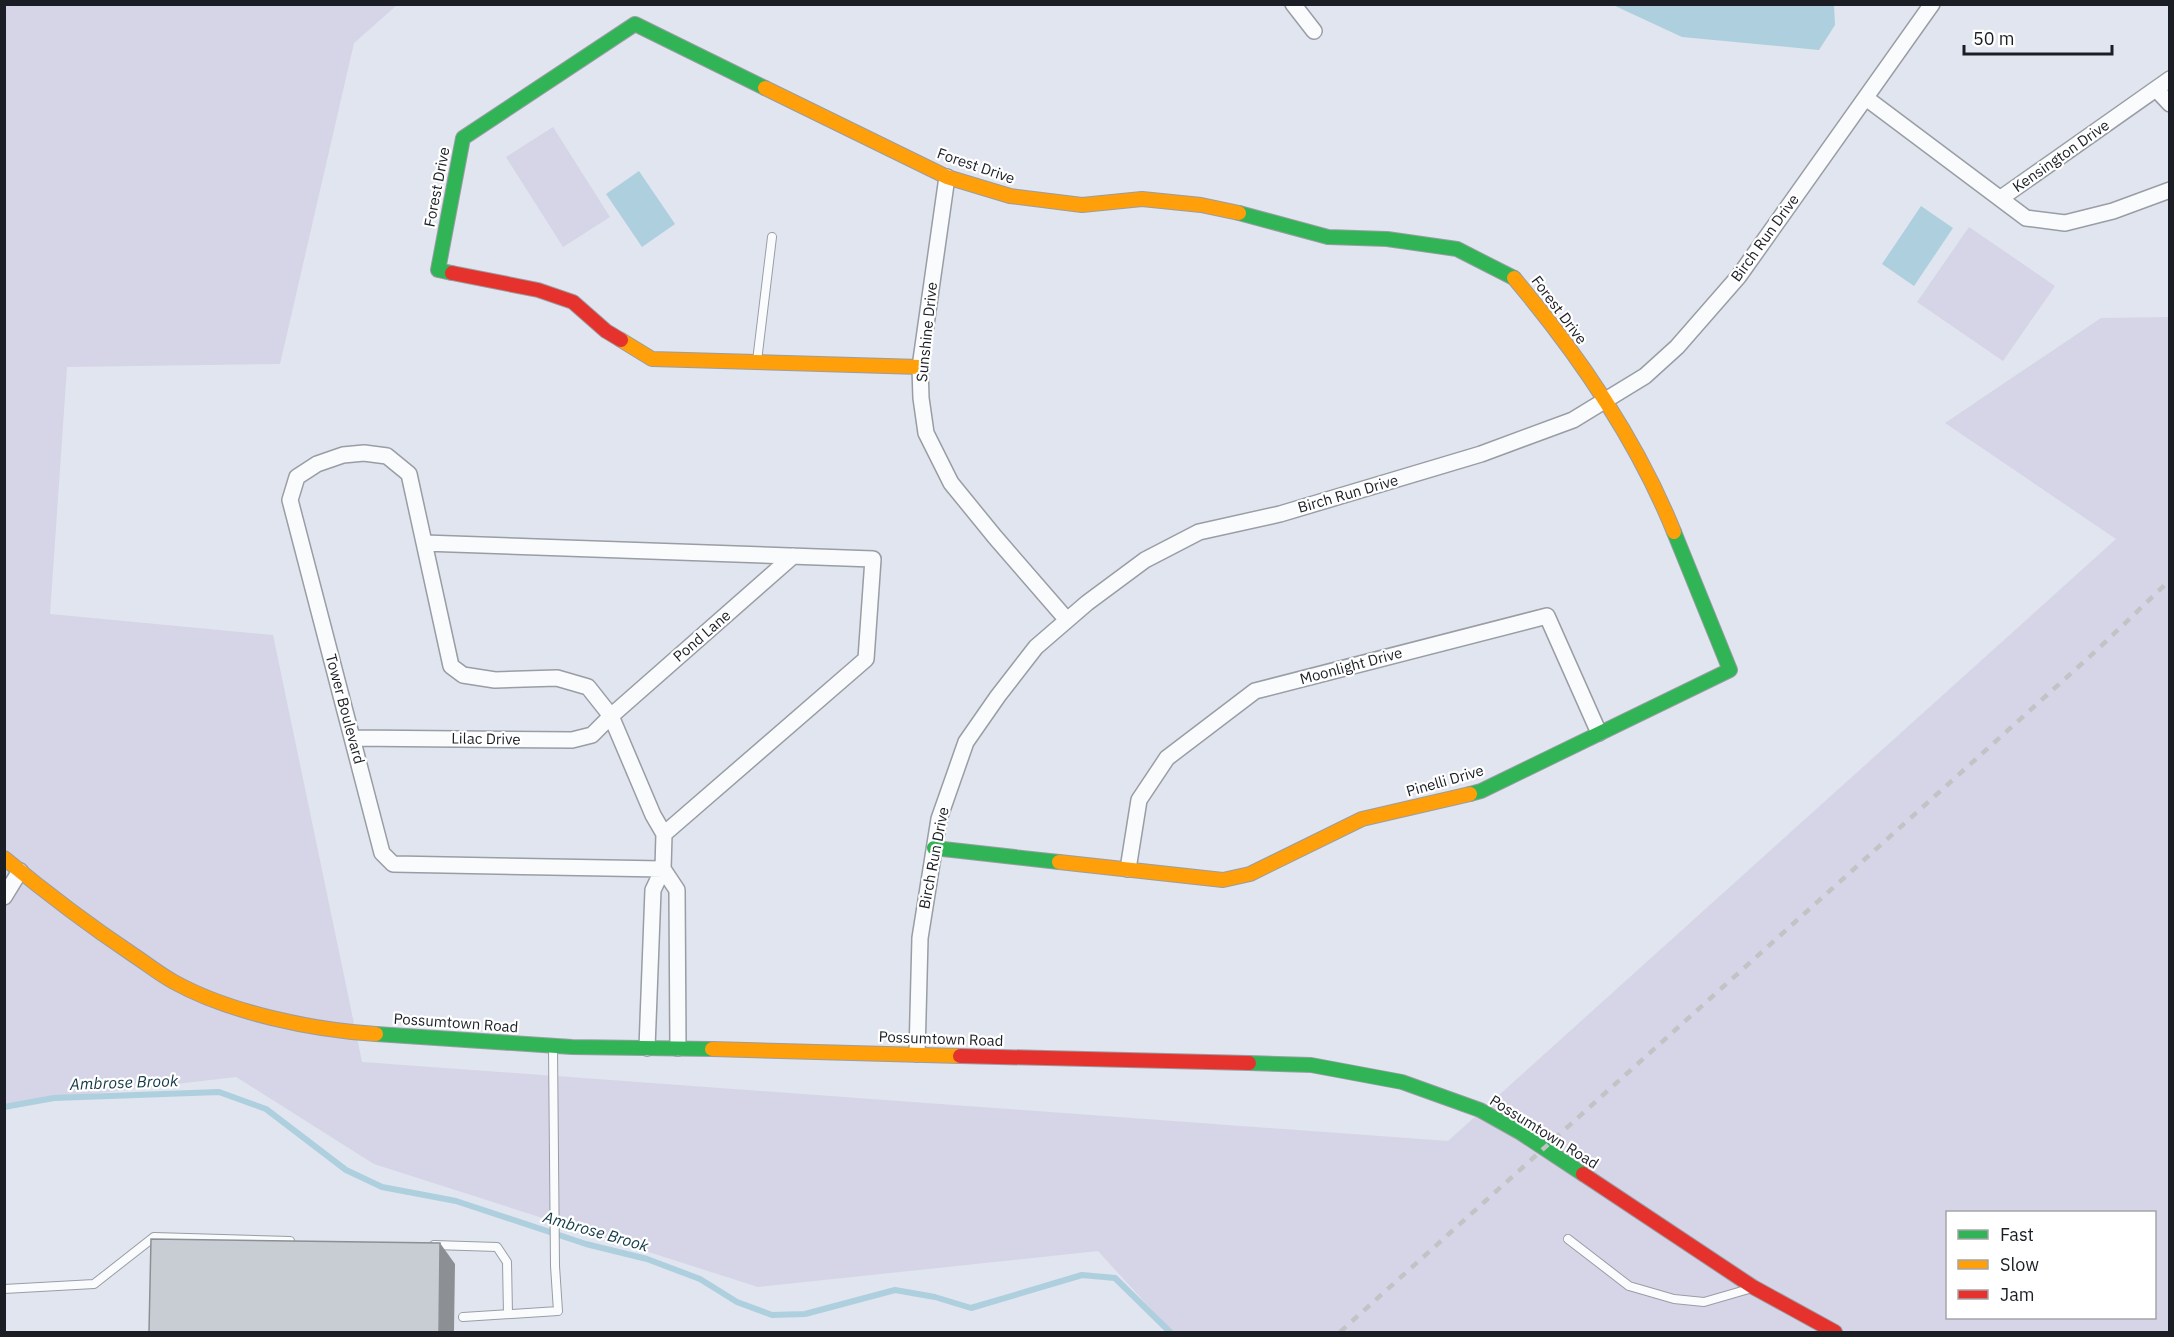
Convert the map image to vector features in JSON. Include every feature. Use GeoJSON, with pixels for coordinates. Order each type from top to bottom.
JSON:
{"type":"FeatureCollection","features":[{"type":"Feature","properties":{"kind":"street"},"geometry":{"type":"LineString","coordinates":[[1293,4],[1314,32]]}},
{"type":"Feature","properties":{"kind":"street","name":"Birch Run Drive"},"geometry":{"type":"LineString","coordinates":[[917,1054],[920,938],[939,819],[966,742],[1036,647],[1087,603],[1145,561],[1199,532],[1280,514],[1481,454],[1573,420],[1645,376],[1685,339],[1739,276],[1932,4]]}},
{"type":"Feature","properties":{"kind":"street","name":"Forest Drive"},"geometry":{"type":"LineString","coordinates":[[757,362],[652,359],[606,331],[573,302],[538,290],[438,270],[463,138],[635,24],[947,177],[1010,196],[1082,205],[1142,199],[1201,205],[1251,215],[1328,237],[1387,239],[1457,249],[1512,276],[1540,309],[1605,400]]}},
{"type":"Feature","properties":{"kind":"street","name":"Kensington Drive"},"geometry":{"type":"LineString","coordinates":[[1866,98],[2001,198],[2169,79]]}},
{"type":"Feature","properties":{"kind":"street"},"geometry":{"type":"LineString","coordinates":[[2156,89],[2169,104]]}},
{"type":"Feature","properties":{"kind":"street","name":"Sunshine Drive"},"geometry":{"type":"LineString","coordinates":[[947,177],[920,367],[921,398],[926,433],[951,483],[1067,620]]}},
{"type":"Feature","properties":{"kind":"street"},"geometry":{"type":"LineString","coordinates":[[2001,198],[2026,218],[2065,223],[2113,211],[2169,190]]}},
{"type":"Feature","properties":{"kind":"street"},"geometry":{"type":"LineString","coordinates":[[757,362],[920,367]]}},
{"type":"Feature","properties":{"kind":"street","name":"Pinelli Drive"},"geometry":{"type":"LineString","coordinates":[[934,848],[1223,880],[1250,874],[1362,819],[1481,791],[1730,670],[1659,494],[1605,400]]}},
{"type":"Feature","properties":{"kind":"street","name":"Tower Boulevard"},"geometry":{"type":"LineString","coordinates":[[647,1048],[653,890],[663,869],[664,834],[653,815],[611,716],[588,687],[557,678],[495,680],[463,675],[451,666],[409,474],[387,456],[364,453],[343,455],[317,464],[297,477],[290,500],[382,853],[393,864],[663,869]]}},
{"type":"Feature","properties":{"kind":"street"},"geometry":{"type":"LineString","coordinates":[[424,543],[873,559],[866,658],[664,834]]}},
{"type":"Feature","properties":{"kind":"street","name":"Pond Lane"},"geometry":{"type":"LineString","coordinates":[[611,716],[793,556]]}},
{"type":"Feature","properties":{"kind":"street","name":"Moonlight Drive"},"geometry":{"type":"LineString","coordinates":[[1128,869],[1139,800],[1167,758],[1255,691],[1547,616],[1599,734]]}},
{"type":"Feature","properties":{"kind":"street","name":"Lilac Drive"},"geometry":{"type":"LineString","coordinates":[[352,738],[572,740],[592,735],[611,716]]}},
{"type":"Feature","properties":{"kind":"street","name":"Possumtown Road"},"geometry":{"type":"LineString","coordinates":[[4,858],[101,933],[174,982],[221,1002],[274,1018],[347,1032],[553,1046],[1311,1065],[1402,1082],[1480,1110],[1521,1133],[1753,1287],[1835,1332]]}},
{"type":"Feature","properties":{"kind":"street"},"geometry":{"type":"LineString","coordinates":[[663,869],[677,890],[678,1048]]}},
{"type":"Feature","properties":{"kind":"street"},"geometry":{"type":"LineString","coordinates":[[4,897],[20,871]]}},
{"type":"Feature","properties":{"kind":"lane"},"geometry":{"type":"LineString","coordinates":[[757,362],[772,237]]}},
{"type":"Feature","properties":{"kind":"lane"},"geometry":{"type":"LineString","coordinates":[[463,1317],[558,1311],[555,1266],[553,1046]]}},
{"type":"Feature","properties":{"kind":"lane"},"geometry":{"type":"LineString","coordinates":[[4,1289],[94,1284],[154,1237],[296,1241]]}},
{"type":"Feature","properties":{"kind":"lane"},"geometry":{"type":"LineString","coordinates":[[1568,1239],[1629,1286],[1674,1299],[1704,1302],[1753,1287]]}},
{"type":"Feature","properties":{"kind":"lane"},"geometry":{"type":"LineString","coordinates":[[426,1245],[497,1247],[507,1262],[508,1314]]}},
{"type":"Feature","properties":{"kind":"shaded area"},"geometry":{"type":"Polygon","coordinates":[[[4,5],[397,5],[354,43],[280,364],[67,367],[50,614],[273,635],[362,1062],[1448,1141],[2116,539],[1945,423],[2101,318],[2169,317],[2169,1332],[1172,1332],[1098,1251],[758,1287],[374,1164],[236,1077],[5,1104],[4,5]]]}},
{"type":"Feature","properties":{"kind":"shaded area"},"geometry":{"type":"Polygon","coordinates":[[[553,127],[610,217],[563,247],[506,157],[553,127]]]}},
{"type":"Feature","properties":{"kind":"shaded area"},"geometry":{"type":"Polygon","coordinates":[[[1969,227],[2055,286],[2003,361],[1917,302],[1969,227]]]}},
{"type":"Feature","properties":{"kind":"water"},"geometry":{"type":"Polygon","coordinates":[[[1613,5],[1834,5],[1835,25],[1819,50],[1682,37],[1613,5]]]}},
{"type":"Feature","properties":{"kind":"water"},"geometry":{"type":"Polygon","coordinates":[[[639,171],[675,224],[642,247],[606,194],[639,171]]]}},
{"type":"Feature","properties":{"kind":"water"},"geometry":{"type":"Polygon","coordinates":[[[1921,206],[1953,228],[1914,286],[1882,264],[1921,206]]]}},
{"type":"Feature","properties":{"kind":"building"},"geometry":{"type":"Polygon","coordinates":[[[151,1239],[440,1243],[439,1332],[149,1332],[151,1239]]]}},
{"type":"Feature","properties":{"kind":"waterway","name":"Ambrose Brook"},"geometry":{"type":"LineString","coordinates":[[4,1107],[54,1098],[219,1092],[266,1109],[346,1170],[382,1187],[456,1201],[586,1244],[647,1259],[700,1279],[737,1302],[772,1315],[805,1314],[895,1290],[935,1297],[971,1308],[1082,1275],[1115,1278],[1170,1332]]}},
{"type":"Feature","properties":{"kind":"railway"},"geometry":{"type":"LineString","coordinates":[[1340,1332],[2097,650],[2170,580]]}},
{"type":"Feature","properties":{"kind":"traffic: fast"},"geometry":{"type":"LineString","coordinates":[[452,273],[438,270],[463,138],[635,24],[765,88]]}},
{"type":"Feature","properties":{"kind":"traffic: fast"},"geometry":{"type":"LineString","coordinates":[[1239,213],[1328,237],[1387,239],[1457,249],[1514,278]]}},
{"type":"Feature","properties":{"kind":"traffic: fast"},"geometry":{"type":"LineString","coordinates":[[1470,794],[1481,791],[1730,670],[1674,532]]}},
{"type":"Feature","properties":{"kind":"traffic: fast"},"geometry":{"type":"LineString","coordinates":[[934,848],[1059,862]]}},
{"type":"Feature","properties":{"kind":"traffic: fast"},"geometry":{"type":"LineString","coordinates":[[376,1034],[572,1047],[712,1049]]}},
{"type":"Feature","properties":{"kind":"traffic: fast"},"geometry":{"type":"LineString","coordinates":[[1249,1063],[1311,1065],[1402,1082],[1480,1110],[1521,1133],[1583,1174]]}},
{"type":"Feature","properties":{"kind":"traffic: slow"},"geometry":{"type":"LineString","coordinates":[[765,88],[947,177],[1010,196],[1082,205],[1142,199],[1201,205],[1239,213]]}},
{"type":"Feature","properties":{"kind":"traffic: slow"},"geometry":{"type":"LineString","coordinates":[[1514,278],[1561,337],[1604,399],[1642,464],[1674,532]]}},
{"type":"Feature","properties":{"kind":"traffic: slow"},"geometry":{"type":"LineString","coordinates":[[621,340],[652,359],[920,367]]}},
{"type":"Feature","properties":{"kind":"traffic: slow"},"geometry":{"type":"LineString","coordinates":[[1059,862],[1223,880],[1250,874],[1362,819],[1470,794]]}},
{"type":"Feature","properties":{"kind":"traffic: slow"},"geometry":{"type":"LineString","coordinates":[[4,858],[99,931],[163,976],[196,993],[220,1003],[272,1018],[326,1029],[376,1034]]}},
{"type":"Feature","properties":{"kind":"traffic: slow"},"geometry":{"type":"LineString","coordinates":[[712,1049],[960,1056]]}},
{"type":"Feature","properties":{"kind":"traffic: jam"},"geometry":{"type":"LineString","coordinates":[[452,273],[538,290],[573,302],[606,331],[621,340]]}},
{"type":"Feature","properties":{"kind":"traffic: jam"},"geometry":{"type":"LineString","coordinates":[[960,1056],[1249,1063]]}},
{"type":"Feature","properties":{"kind":"traffic: jam"},"geometry":{"type":"LineString","coordinates":[[1583,1174],[1753,1287],[1835,1332]]}}]}
